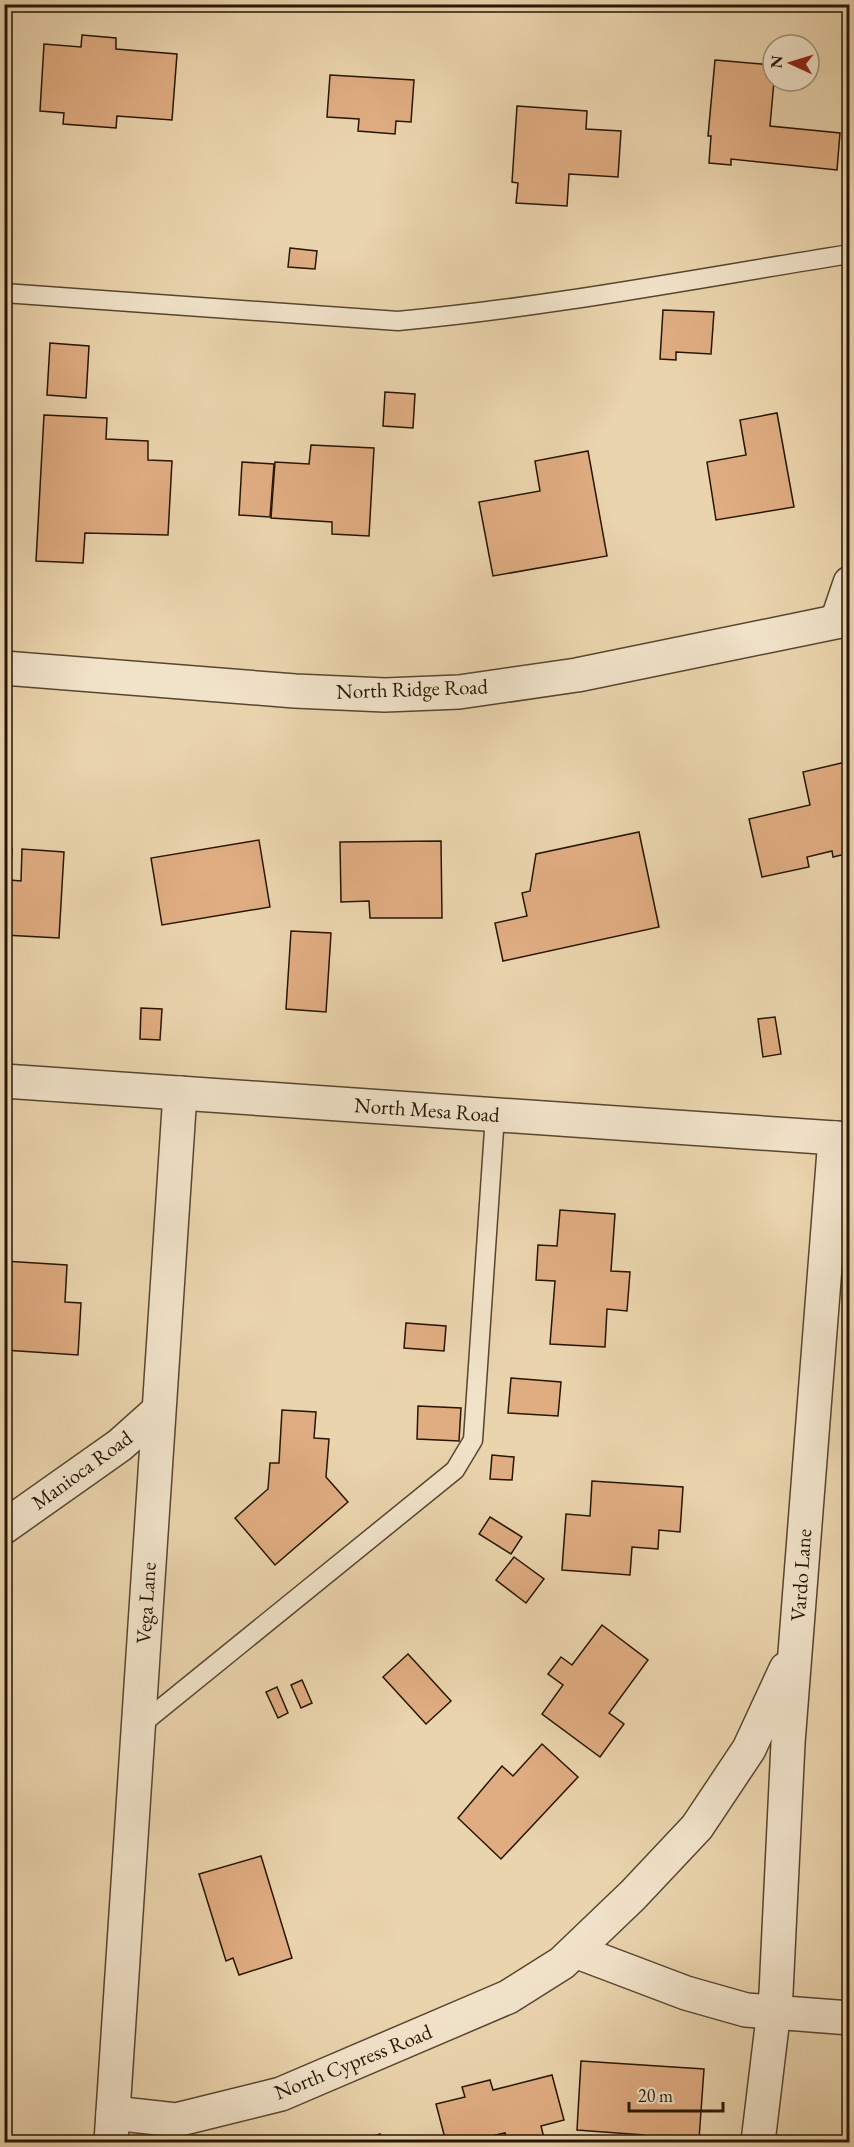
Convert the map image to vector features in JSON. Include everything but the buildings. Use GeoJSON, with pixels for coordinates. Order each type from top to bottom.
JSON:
{"type":"FeatureCollection","features":[{"type":"Feature","properties":{"kind":"street"},"geometry":{"type":"LineString","coordinates":[[843,620],[849,583]]}},
{"type":"Feature","properties":{"kind":"street","name":"North Ridge Road"},"geometry":{"type":"LineString","coordinates":[[4,668],[295,691],[385,695],[459,692],[578,675],[843,620]]}},
{"type":"Feature","properties":{"kind":"street","name":"North Mesa Road"},"geometry":{"type":"LineString","coordinates":[[4,1081],[842,1139]]}},
{"type":"Feature","properties":{"kind":"street","name":"Vega Lane"},"geometry":{"type":"LineString","coordinates":[[112,2128],[180,1093]]}},
{"type":"Feature","properties":{"kind":"street","name":"Vardo Lane"},"geometry":{"type":"LineString","coordinates":[[758,2142],[774,2012],[795,1648],[842,1139]]}},
{"type":"Feature","properties":{"kind":"street","name":"Manioca Road"},"geometry":{"type":"LineString","coordinates":[[4,1527],[120,1445],[158,1411]]}},
{"type":"Feature","properties":{"kind":"street","name":"North Cypress Road"},"geometry":{"type":"LineString","coordinates":[[112,2128],[176,2120],[281,2094],[508,1997],[562,1963],[633,1895],[697,1827],[749,1749],[795,1648]]}},
{"type":"Feature","properties":{"kind":"street"},"geometry":{"type":"LineString","coordinates":[[575,1951],[686,1993],[746,2010],[849,2018]]}},
{"type":"Feature","properties":{"kind":"lane"},"geometry":{"type":"LineString","coordinates":[[4,293],[398,321],[551,302],[849,254]]}},
{"type":"Feature","properties":{"kind":"lane"},"geometry":{"type":"LineString","coordinates":[[138,1727],[455,1470],[473,1440],[495,1115]]}}]}
